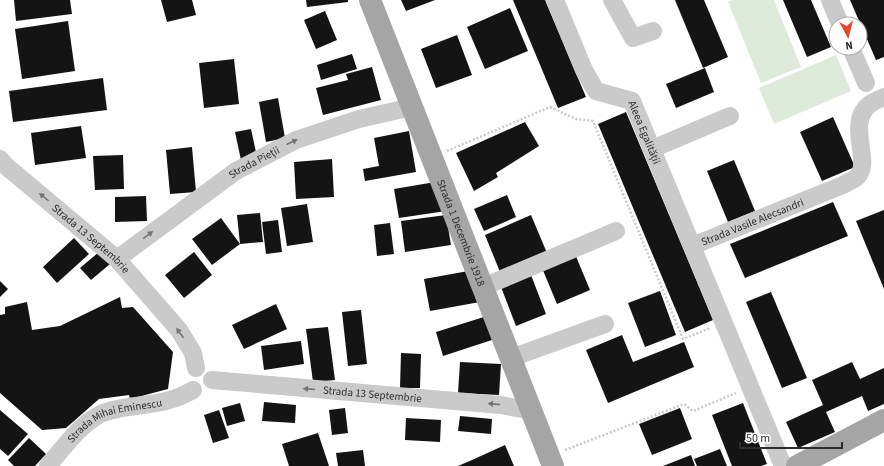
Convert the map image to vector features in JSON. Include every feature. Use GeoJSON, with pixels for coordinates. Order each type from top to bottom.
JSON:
{"type":"FeatureCollection","features":[{"type":"Feature","properties":{"kind":"main road","name":"Strada 1 Decembrie 1918"},"geometry":{"type":"LineString","coordinates":[[370,0],[551,461]]}},
{"type":"Feature","properties":{"kind":"main road"},"geometry":{"type":"LineString","coordinates":[[798,466],[884,420]]}},
{"type":"Feature","properties":{"kind":"street","name":"Aleea Egalității"},"geometry":{"type":"LineString","coordinates":[[555,0],[584,70],[596,91],[632,101],[692,246]]}},
{"type":"Feature","properties":{"kind":"street"},"geometry":{"type":"LineString","coordinates":[[612,0],[633,38],[653,31]]}},
{"type":"Feature","properties":{"kind":"street"},"geometry":{"type":"LineString","coordinates":[[830,0],[837,16]]}},
{"type":"Feature","properties":{"kind":"street"},"geometry":{"type":"LineString","coordinates":[[854,56],[866,83]]}},
{"type":"Feature","properties":{"kind":"street","name":"Strada Vasile Alecsandri"},"geometry":{"type":"LineString","coordinates":[[783,466],[692,246],[857,177],[862,168],[859,121],[862,113],[870,104],[884,97]]}},
{"type":"Feature","properties":{"kind":"street","name":"Strada Pieții"},"geometry":{"type":"LineString","coordinates":[[117,259],[181,210],[242,168],[296,140],[359,119],[412,107]]}},
{"type":"Feature","properties":{"kind":"street"},"geometry":{"type":"LineString","coordinates":[[652,150],[730,116]]}},
{"type":"Feature","properties":{"kind":"street","name":"Strada 13 Septembrie"},"geometry":{"type":"LineString","coordinates":[[0,159],[6,166],[117,259],[178,330],[193,352],[196,368]]}},
{"type":"Feature","properties":{"kind":"street"},"geometry":{"type":"LineString","coordinates":[[483,286],[616,231]]}},
{"type":"Feature","properties":{"kind":"street"},"geometry":{"type":"LineString","coordinates":[[511,358],[605,324]]}},
{"type":"Feature","properties":{"kind":"street"},"geometry":{"type":"LineString","coordinates":[[200,367],[207,370],[212,380],[211,384],[201,392],[193,390],[187,381],[191,370],[200,367]]}},
{"type":"Feature","properties":{"kind":"street","name":"Strada 13 Septembrie"},"geometry":{"type":"LineString","coordinates":[[212,380],[501,405],[532,411]]}},
{"type":"Feature","properties":{"kind":"street","name":"Strada Mihai Eminescu"},"geometry":{"type":"LineString","coordinates":[[48,466],[70,440],[90,420],[108,411],[170,400],[180,397],[193,390]]}},
{"type":"Feature","properties":{"kind":"path"},"geometry":{"type":"LineString","coordinates":[[432,157],[550,107],[576,119],[593,121],[683,339],[724,322]]}},
{"type":"Feature","properties":{"kind":"path"},"geometry":{"type":"LineString","coordinates":[[551,461],[684,404],[693,411],[750,387]]}},
{"type":"Feature","properties":{"kind":"green space"},"geometry":{"type":"Polygon","coordinates":[[[732,0],[774,0],[801,67],[761,83],[728,2],[732,0]]]}},
{"type":"Feature","properties":{"kind":"green space"},"geometry":{"type":"Polygon","coordinates":[[[836,56],[851,91],[774,124],[759,88],[836,56]]]}},
{"type":"Feature","properties":{"kind":"building"},"geometry":{"type":"Polygon","coordinates":[[[14,0],[70,0],[72,14],[16,21],[14,0]]]}},
{"type":"Feature","properties":{"kind":"building"},"geometry":{"type":"Polygon","coordinates":[[[161,0],[192,0],[196,15],[167,22],[161,0]]]}},
{"type":"Feature","properties":{"kind":"building"},"geometry":{"type":"Polygon","coordinates":[[[306,0],[348,0],[348,2],[307,7],[306,0]]]}},
{"type":"Feature","properties":{"kind":"building"},"geometry":{"type":"Polygon","coordinates":[[[401,0],[435,0],[406,11],[401,0]]]}},
{"type":"Feature","properties":{"kind":"building"},"geometry":{"type":"Polygon","coordinates":[[[513,0],[545,0],[586,97],[558,108],[513,0]]]}},
{"type":"Feature","properties":{"kind":"building"},"geometry":{"type":"Polygon","coordinates":[[[675,0],[704,0],[728,57],[703,68],[675,0]]]}},
{"type":"Feature","properties":{"kind":"building"},"geometry":{"type":"Polygon","coordinates":[[[783,0],[811,0],[828,40],[828,48],[807,57],[783,0]]]}},
{"type":"Feature","properties":{"kind":"building"},"geometry":{"type":"Polygon","coordinates":[[[850,0],[884,0],[884,57],[876,60],[868,42],[868,16],[857,16],[850,0]]]}},
{"type":"Feature","properties":{"kind":"building"},"geometry":{"type":"Polygon","coordinates":[[[510,8],[528,51],[485,69],[467,27],[510,8]]]}},
{"type":"Feature","properties":{"kind":"building"},"geometry":{"type":"Polygon","coordinates":[[[325,11],[337,40],[316,49],[304,20],[325,11]]]}},
{"type":"Feature","properties":{"kind":"building"},"geometry":{"type":"Polygon","coordinates":[[[68,21],[75,71],[22,79],[15,29],[68,21]]]}},
{"type":"Feature","properties":{"kind":"building"},"geometry":{"type":"Polygon","coordinates":[[[457,35],[472,75],[436,88],[421,49],[457,35]]]}},
{"type":"Feature","properties":{"kind":"building"},"geometry":{"type":"Polygon","coordinates":[[[352,54],[357,69],[321,80],[317,65],[352,54]]]}},
{"type":"Feature","properties":{"kind":"building"},"geometry":{"type":"Polygon","coordinates":[[[234,59],[239,104],[204,108],[199,63],[234,59]]]}},
{"type":"Feature","properties":{"kind":"building"},"geometry":{"type":"Polygon","coordinates":[[[372,67],[381,100],[323,115],[316,88],[348,80],[346,74],[372,67]]]}},
{"type":"Feature","properties":{"kind":"building"},"geometry":{"type":"Polygon","coordinates":[[[705,68],[714,92],[676,108],[666,84],[705,68]]]}},
{"type":"Feature","properties":{"kind":"building"},"geometry":{"type":"Polygon","coordinates":[[[103,78],[107,110],[13,122],[9,91],[103,78]]]}},
{"type":"Feature","properties":{"kind":"building"},"geometry":{"type":"Polygon","coordinates":[[[278,98],[285,138],[266,142],[259,102],[278,98]]]}},
{"type":"Feature","properties":{"kind":"building"},"geometry":{"type":"Polygon","coordinates":[[[626,112],[713,320],[685,332],[598,124],[626,112]]]}},
{"type":"Feature","properties":{"kind":"building"},"geometry":{"type":"Polygon","coordinates":[[[833,117],[855,167],[822,181],[800,132],[833,117]]]}},
{"type":"Feature","properties":{"kind":"building"},"geometry":{"type":"Polygon","coordinates":[[[525,122],[539,146],[496,173],[498,177],[474,191],[456,153],[525,122]]]}},
{"type":"Feature","properties":{"kind":"building"},"geometry":{"type":"Polygon","coordinates":[[[81,126],[86,158],[35,165],[31,133],[81,126]]]}},
{"type":"Feature","properties":{"kind":"building"},"geometry":{"type":"Polygon","coordinates":[[[251,129],[257,157],[241,160],[235,132],[251,129]]]}},
{"type":"Feature","properties":{"kind":"building"},"geometry":{"type":"Polygon","coordinates":[[[409,131],[416,172],[365,181],[363,169],[379,166],[374,138],[409,131]]]}},
{"type":"Feature","properties":{"kind":"building"},"geometry":{"type":"Polygon","coordinates":[[[192,147],[196,192],[170,194],[166,150],[192,147]]]}},
{"type":"Feature","properties":{"kind":"building"},"geometry":{"type":"Polygon","coordinates":[[[123,155],[124,189],[95,190],[93,156],[123,155]]]}},
{"type":"Feature","properties":{"kind":"building"},"geometry":{"type":"Polygon","coordinates":[[[332,159],[334,197],[296,199],[294,162],[332,159]]]}},
{"type":"Feature","properties":{"kind":"building"},"geometry":{"type":"Polygon","coordinates":[[[734,160],[755,211],[728,222],[707,171],[734,160]]]}},
{"type":"Feature","properties":{"kind":"building"},"geometry":{"type":"Polygon","coordinates":[[[441,181],[446,211],[399,218],[394,189],[441,181]]]}},
{"type":"Feature","properties":{"kind":"building"},"geometry":{"type":"Polygon","coordinates":[[[507,195],[516,217],[484,231],[474,209],[507,195]]]}},
{"type":"Feature","properties":{"kind":"building"},"geometry":{"type":"Polygon","coordinates":[[[146,196],[147,221],[115,222],[115,197],[146,196]]]}},
{"type":"Feature","properties":{"kind":"building"},"geometry":{"type":"Polygon","coordinates":[[[833,202],[848,236],[745,278],[730,244],[833,202]]]}},
{"type":"Feature","properties":{"kind":"building"},"geometry":{"type":"Polygon","coordinates":[[[307,204],[313,242],[287,246],[281,208],[307,204]]]}},
{"type":"Feature","properties":{"kind":"building"},"geometry":{"type":"Polygon","coordinates":[[[884,210],[884,289],[856,221],[884,210]]]}},
{"type":"Feature","properties":{"kind":"building"},"geometry":{"type":"Polygon","coordinates":[[[260,213],[263,242],[240,244],[237,215],[260,213]]]}},
{"type":"Feature","properties":{"kind":"building"},"geometry":{"type":"Polygon","coordinates":[[[446,215],[451,245],[405,252],[401,221],[446,215]]]}},
{"type":"Feature","properties":{"kind":"building"},"geometry":{"type":"Polygon","coordinates":[[[531,215],[547,253],[500,272],[485,235],[531,215]]]}},
{"type":"Feature","properties":{"kind":"building"},"geometry":{"type":"Polygon","coordinates":[[[221,218],[240,244],[212,265],[192,239],[221,218]]]}},
{"type":"Feature","properties":{"kind":"building"},"geometry":{"type":"Polygon","coordinates":[[[278,220],[282,252],[266,254],[262,222],[278,220]]]}},
{"type":"Feature","properties":{"kind":"building"},"geometry":{"type":"Polygon","coordinates":[[[390,223],[394,254],[377,256],[374,225],[390,223]]]}},
{"type":"Feature","properties":{"kind":"building"},"geometry":{"type":"Polygon","coordinates":[[[74,238],[89,254],[57,283],[43,267],[74,238]]]}},
{"type":"Feature","properties":{"kind":"building"},"geometry":{"type":"Polygon","coordinates":[[[99,252],[110,264],[91,280],[80,268],[99,252]]]}},
{"type":"Feature","properties":{"kind":"building"},"geometry":{"type":"Polygon","coordinates":[[[194,252],[212,275],[184,298],[165,275],[194,252]]]}},
{"type":"Feature","properties":{"kind":"building"},"geometry":{"type":"Polygon","coordinates":[[[575,254],[590,290],[557,304],[542,268],[575,254]]]}},
{"type":"Feature","properties":{"kind":"building"},"geometry":{"type":"Polygon","coordinates":[[[474,270],[480,302],[430,311],[424,279],[474,270]]]}},
{"type":"Feature","properties":{"kind":"building"},"geometry":{"type":"Polygon","coordinates":[[[531,275],[546,314],[516,326],[501,287],[531,275]]]}},
{"type":"Feature","properties":{"kind":"building"},"geometry":{"type":"Polygon","coordinates":[[[0,281],[8,289],[0,297],[0,281]]]}},
{"type":"Feature","properties":{"kind":"building"},"geometry":{"type":"Polygon","coordinates":[[[660,291],[676,335],[645,347],[628,303],[660,291]]]}},
{"type":"Feature","properties":{"kind":"building"},"geometry":{"type":"Polygon","coordinates":[[[771,292],[807,378],[782,388],[746,302],[771,292]]]}},
{"type":"Feature","properties":{"kind":"building"},"geometry":{"type":"Polygon","coordinates":[[[120,297],[122,308],[133,307],[173,352],[168,389],[130,399],[129,395],[99,399],[66,428],[42,430],[0,393],[0,315],[5,314],[5,307],[27,302],[32,330],[60,326],[120,297]]]}},
{"type":"Feature","properties":{"kind":"building"},"geometry":{"type":"Polygon","coordinates":[[[276,304],[287,329],[244,349],[232,325],[276,304]]]}},
{"type":"Feature","properties":{"kind":"building"},"geometry":{"type":"Polygon","coordinates":[[[361,310],[367,364],[348,366],[342,312],[361,310]]]}},
{"type":"Feature","properties":{"kind":"building"},"geometry":{"type":"Polygon","coordinates":[[[487,316],[495,339],[443,356],[436,332],[487,316]]]}},
{"type":"Feature","properties":{"kind":"building"},"geometry":{"type":"Polygon","coordinates":[[[328,327],[335,380],[313,382],[306,329],[328,327]]]}},
{"type":"Feature","properties":{"kind":"building"},"geometry":{"type":"Polygon","coordinates":[[[622,335],[633,362],[684,342],[694,367],[608,403],[586,350],[622,335]]]}},
{"type":"Feature","properties":{"kind":"building"},"geometry":{"type":"Polygon","coordinates":[[[301,341],[304,364],[264,370],[261,346],[301,341]]]}},
{"type":"Feature","properties":{"kind":"building"},"geometry":{"type":"Polygon","coordinates":[[[401,353],[421,354],[420,388],[400,388],[401,353]]]}},
{"type":"Feature","properties":{"kind":"building"},"geometry":{"type":"Polygon","coordinates":[[[460,362],[501,364],[499,395],[458,393],[460,362]]]}},
{"type":"Feature","properties":{"kind":"building"},"geometry":{"type":"Polygon","coordinates":[[[852,362],[860,379],[884,368],[884,404],[868,411],[862,396],[826,412],[835,432],[798,448],[786,422],[823,405],[812,380],[852,362]]]}},
{"type":"Feature","properties":{"kind":"building"},"geometry":{"type":"Polygon","coordinates":[[[264,402],[296,405],[295,423],[262,421],[264,402]]]}},
{"type":"Feature","properties":{"kind":"building"},"geometry":{"type":"Polygon","coordinates":[[[240,403],[245,421],[227,426],[222,408],[240,403]]]}},
{"type":"Feature","properties":{"kind":"building"},"geometry":{"type":"Polygon","coordinates":[[[743,403],[767,464],[761,466],[732,466],[712,415],[743,403]]]}},
{"type":"Feature","properties":{"kind":"building"},"geometry":{"type":"Polygon","coordinates":[[[345,408],[348,433],[332,435],[329,410],[345,408]]]}},
{"type":"Feature","properties":{"kind":"building"},"geometry":{"type":"Polygon","coordinates":[[[680,408],[692,439],[652,455],[639,424],[680,408]]]}},
{"type":"Feature","properties":{"kind":"building"},"geometry":{"type":"Polygon","coordinates":[[[0,410],[28,434],[8,456],[0,449],[0,410]]]}},
{"type":"Feature","properties":{"kind":"building"},"geometry":{"type":"Polygon","coordinates":[[[219,410],[229,438],[213,443],[204,415],[219,410]]]}},
{"type":"Feature","properties":{"kind":"building"},"geometry":{"type":"Polygon","coordinates":[[[460,416],[492,419],[491,434],[458,431],[460,416]]]}},
{"type":"Feature","properties":{"kind":"building"},"geometry":{"type":"Polygon","coordinates":[[[406,418],[441,420],[440,442],[405,440],[406,418]]]}},
{"type":"Feature","properties":{"kind":"building"},"geometry":{"type":"Polygon","coordinates":[[[318,433],[329,466],[289,466],[282,444],[318,433]]]}},
{"type":"Feature","properties":{"kind":"building"},"geometry":{"type":"Polygon","coordinates":[[[29,438],[46,454],[35,466],[14,466],[8,460],[29,438]]]}},
{"type":"Feature","properties":{"kind":"building"},"geometry":{"type":"Polygon","coordinates":[[[505,445],[514,466],[458,466],[472,460],[505,445]]]}},
{"type":"Feature","properties":{"kind":"building"},"geometry":{"type":"Polygon","coordinates":[[[720,449],[727,466],[697,466],[694,459],[720,449]]]}},
{"type":"Feature","properties":{"kind":"building"},"geometry":{"type":"Polygon","coordinates":[[[363,450],[365,466],[338,466],[336,453],[363,450]]]}},
{"type":"Feature","properties":{"kind":"building"},"geometry":{"type":"Polygon","coordinates":[[[691,455],[695,466],[663,466],[691,455]]]}}]}
